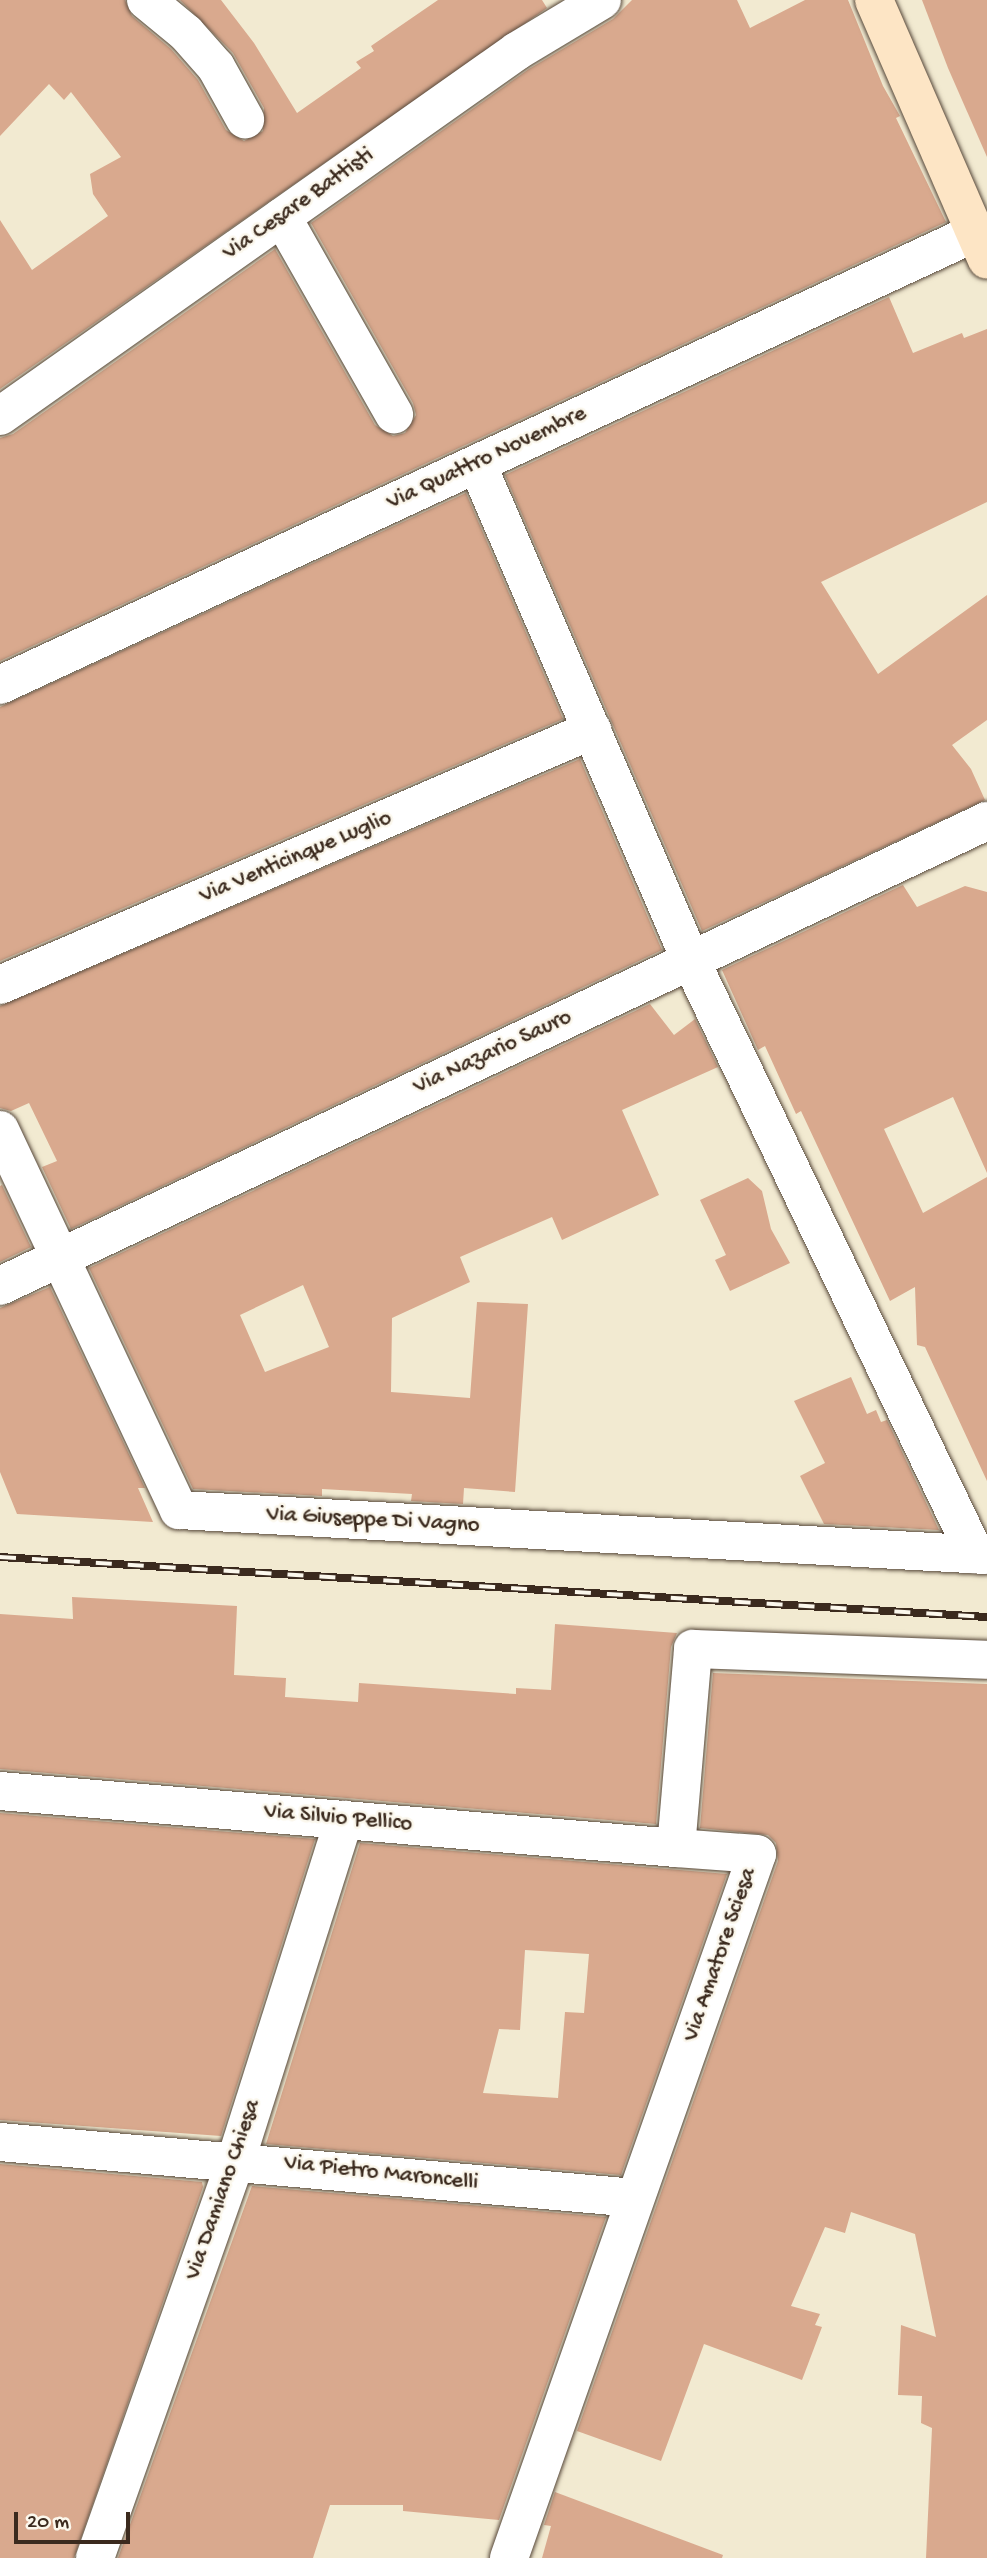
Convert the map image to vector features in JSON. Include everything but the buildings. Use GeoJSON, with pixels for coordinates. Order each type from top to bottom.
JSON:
{"type":"FeatureCollection","features":[{"type":"Feature","properties":{"kind":"street"},"geometry":{"type":"LineString","coordinates":[[146,0],[186,33],[216,67],[245,119]]}},
{"type":"Feature","properties":{"kind":"street","name":"Via Cesare Battisti"},"geometry":{"type":"LineString","coordinates":[[0,416],[517,51],[602,0]]}},
{"type":"Feature","properties":{"kind":"street"},"geometry":{"type":"LineString","coordinates":[[874,0],[981,246]]}},
{"type":"Feature","properties":{"kind":"street"},"geometry":{"type":"LineString","coordinates":[[282,217],[394,414]]}},
{"type":"Feature","properties":{"kind":"street","name":"Via Quattro Novembre"},"geometry":{"type":"LineString","coordinates":[[0,685],[477,464],[981,246]]}},
{"type":"Feature","properties":{"kind":"street"},"geometry":{"type":"LineString","coordinates":[[477,464],[690,960],[981,1555]]}},
{"type":"Feature","properties":{"kind":"street","name":"Via Venticinque Luglio"},"geometry":{"type":"LineString","coordinates":[[0,985],[592,730]]}},
{"type":"Feature","properties":{"kind":"street","name":"Via Nazario Sauro"},"geometry":{"type":"LineString","coordinates":[[0,1286],[987,821]]}},
{"type":"Feature","properties":{"kind":"street","name":"Via Giuseppe Di Vagno"},"geometry":{"type":"LineString","coordinates":[[0,1130],[58,1260],[179,1510],[981,1555]]}},
{"type":"Feature","properties":{"kind":"street"},"geometry":{"type":"LineString","coordinates":[[676,1847],[693,1649],[987,1660]]}},
{"type":"Feature","properties":{"kind":"street","name":"Via Silvio Pellico"},"geometry":{"type":"LineString","coordinates":[[0,1791],[676,1847]]}},
{"type":"Feature","properties":{"kind":"street","name":"Via Damiano Chiesa"},"geometry":{"type":"LineString","coordinates":[[95,2558],[236,2160],[344,1820]]}},
{"type":"Feature","properties":{"kind":"street","name":"Via Amatore Sciesa"},"geometry":{"type":"LineString","coordinates":[[509,2558],[757,1854],[676,1847]]}},
{"type":"Feature","properties":{"kind":"street","name":"Via Pietro Maroncelli"},"geometry":{"type":"LineString","coordinates":[[0,2142],[236,2160],[635,2198]]}},
{"type":"Feature","properties":{"kind":"railway"},"geometry":{"type":"LineString","coordinates":[[0,1557],[987,1617]]}}]}
